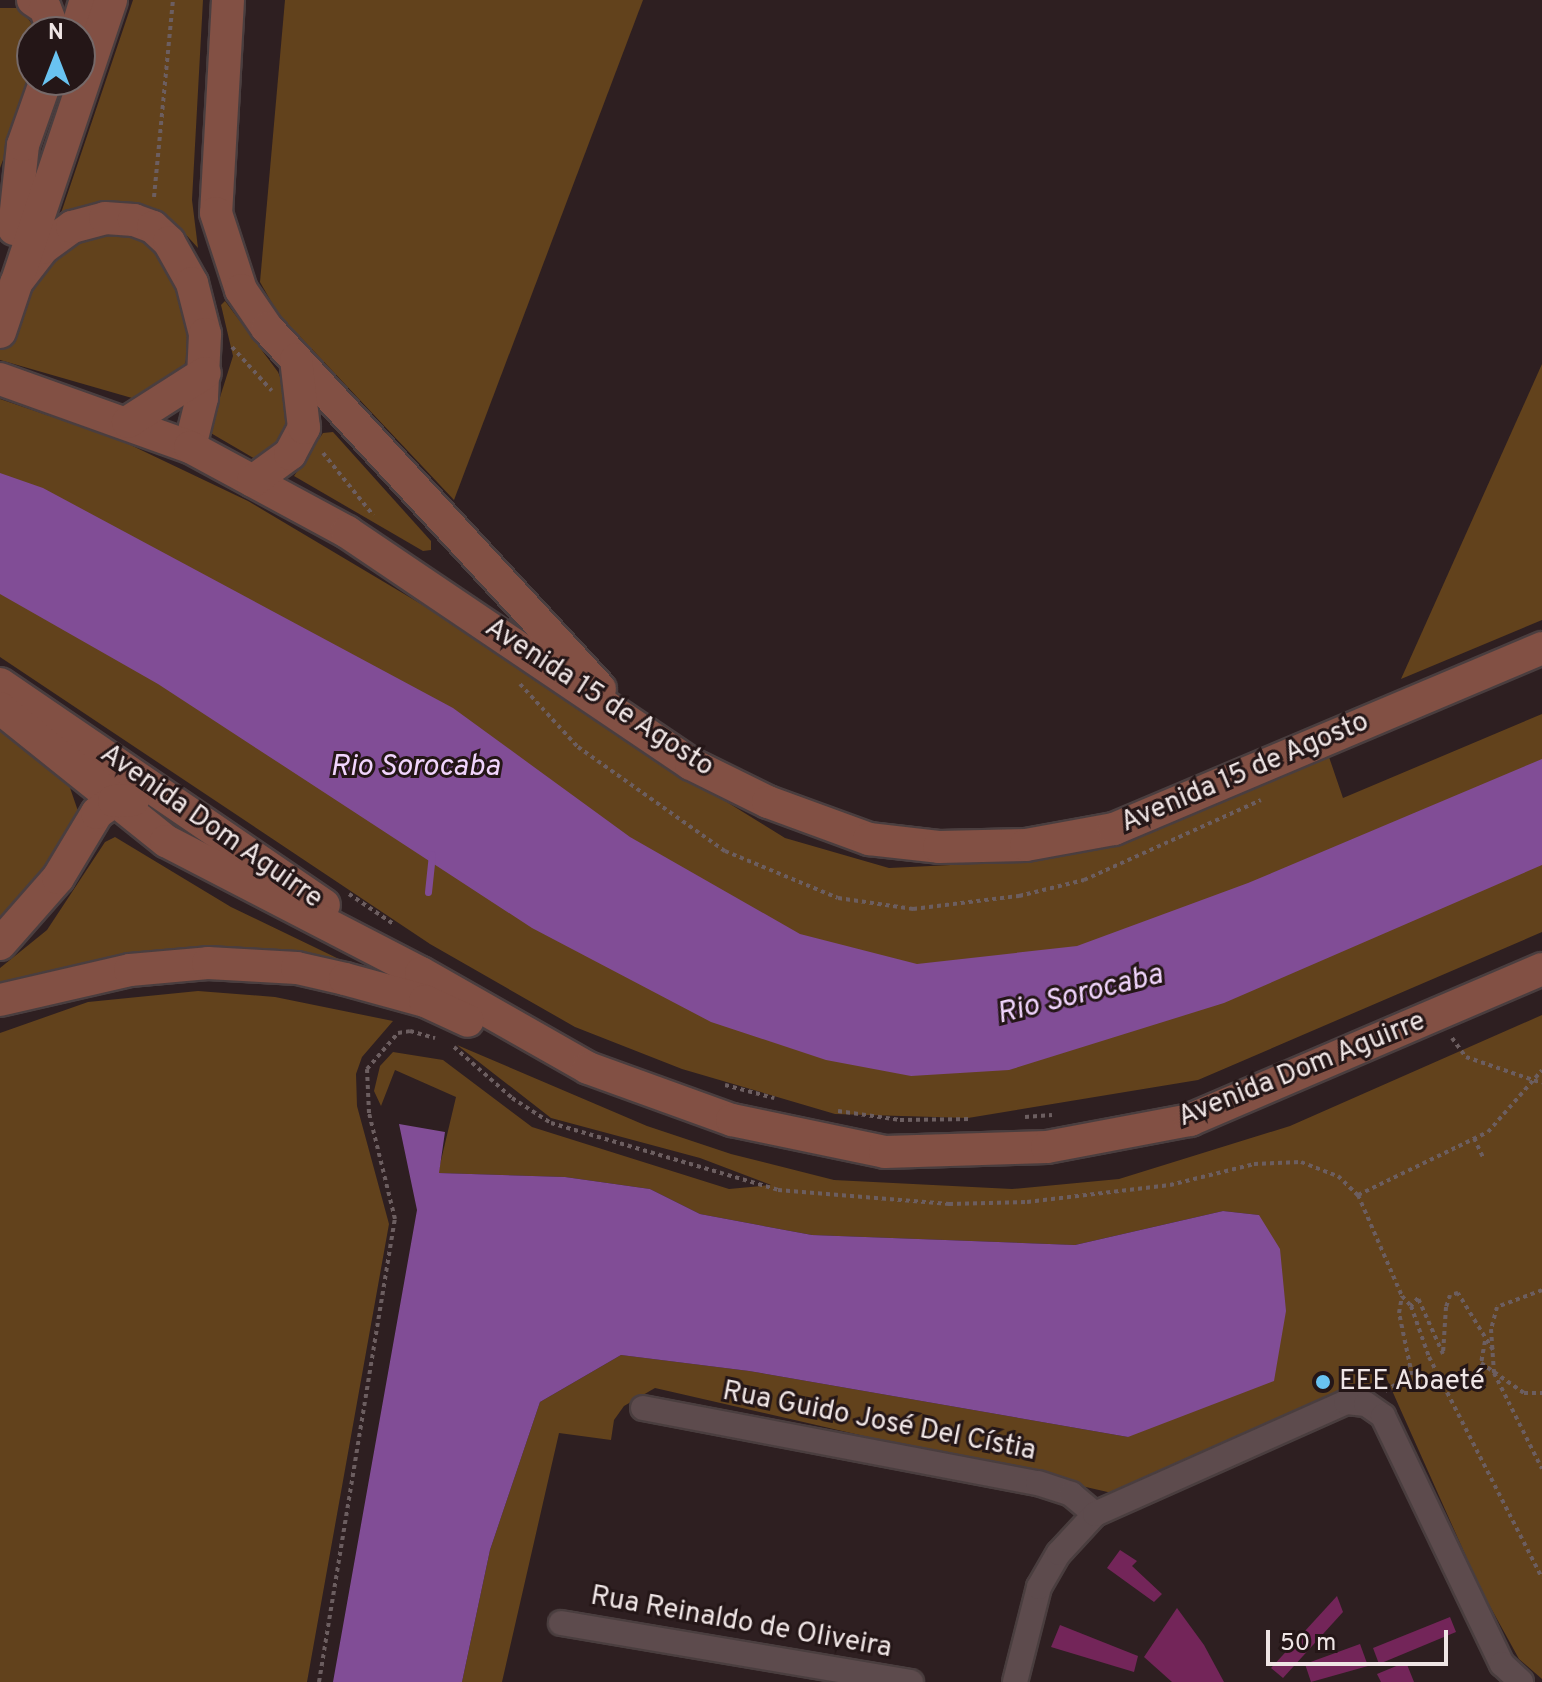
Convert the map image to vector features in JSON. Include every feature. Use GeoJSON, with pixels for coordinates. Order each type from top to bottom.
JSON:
{"type":"FeatureCollection","features":[{"type":"Feature","properties":{"kind":"main road"},"geometry":{"type":"LineString","coordinates":[[33,0],[45,8],[48,16]]}},
{"type":"Feature","properties":{"kind":"main road"},"geometry":{"type":"LineString","coordinates":[[8,279],[111,0]]}},
{"type":"Feature","properties":{"kind":"main road"},"geometry":{"type":"LineString","coordinates":[[228,0],[216,213],[241,290],[296,359],[628,722]]}},
{"type":"Feature","properties":{"kind":"main road"},"geometry":{"type":"LineString","coordinates":[[0,332],[23,145],[40,96]]}},
{"type":"Feature","properties":{"kind":"main road"},"geometry":{"type":"LineString","coordinates":[[14,229],[56,96]]}},
{"type":"Feature","properties":{"kind":"main road"},"geometry":{"type":"LineString","coordinates":[[8,279],[72,227],[105,218],[153,227],[182,260],[203,314],[205,373],[190,447]]}},
{"type":"Feature","properties":{"kind":"main road"},"geometry":{"type":"LineString","coordinates":[[253,481],[290,454],[304,428],[296,359]]}},
{"type":"Feature","properties":{"kind":"main road"},"geometry":{"type":"LineString","coordinates":[[128,422],[205,373]]}},
{"type":"Feature","properties":{"kind":"main road","name":"Avenida 15 de Agosto"},"geometry":{"type":"LineString","coordinates":[[0,379],[128,422],[190,447],[347,532],[691,764],[768,802],[857,835],[939,847],[1026,845],[1114,829],[1542,648]]}},
{"type":"Feature","properties":{"kind":"main road","name":"Avenida Dom Aguirre"},"geometry":{"type":"LineString","coordinates":[[0,684],[421,973]]}},
{"type":"Feature","properties":{"kind":"main road","name":"Avenida Dom Aguirre"},"geometry":{"type":"LineString","coordinates":[[0,708],[114,801],[178,847],[421,973],[588,1068],[732,1120],[885,1152],[1047,1147],[1190,1120],[1542,969]]}},
{"type":"Feature","properties":{"kind":"main road"},"geometry":{"type":"LineString","coordinates":[[79,772],[89,800],[80,848]]}},
{"type":"Feature","properties":{"kind":"main road"},"geometry":{"type":"LineString","coordinates":[[0,944],[33,911],[80,848],[97,813],[114,801],[154,805],[241,847]]}},
{"type":"Feature","properties":{"kind":"main road"},"geometry":{"type":"LineString","coordinates":[[0,1000],[130,970],[208,963],[297,968],[425,1001],[588,1068]]}},
{"type":"Feature","properties":{"kind":"street"},"geometry":{"type":"LineString","coordinates":[[1015,1682],[1039,1587],[1059,1553],[1095,1514],[1346,1402],[1366,1404],[1383,1416],[1502,1664],[1521,1682]]}},
{"type":"Feature","properties":{"kind":"street","name":"Rua Guido José Del Cístia"},"geometry":{"type":"LineString","coordinates":[[643,1408],[1038,1483],[1071,1494],[1095,1514]]}},
{"type":"Feature","properties":{"kind":"street","name":"Rua Reinaldo de Oliveira"},"geometry":{"type":"LineString","coordinates":[[561,1623],[911,1682]]}},
{"type":"Feature","properties":{"kind":"path"},"geometry":{"type":"LineString","coordinates":[[153,227],[173,0]]}},
{"type":"Feature","properties":{"kind":"path"},"geometry":{"type":"LineString","coordinates":[[203,314],[304,428],[382,526]]}},
{"type":"Feature","properties":{"kind":"path"},"geometry":{"type":"LineString","coordinates":[[515,678],[578,747],[725,851],[838,898],[913,909],[1019,896],[1084,880],[1271,795]]}},
{"type":"Feature","properties":{"kind":"path"},"geometry":{"type":"LineString","coordinates":[[345,892],[408,935]]}},
{"type":"Feature","properties":{"kind":"path"},"geometry":{"type":"LineString","coordinates":[[1466,1032],[1451,1039],[1466,1057],[1542,1083]]}},
{"type":"Feature","properties":{"kind":"path"},"geometry":{"type":"LineString","coordinates":[[1358,1195],[1474,1138],[1506,1113],[1531,1079],[1542,1070]]}},
{"type":"Feature","properties":{"kind":"path"},"geometry":{"type":"LineString","coordinates":[[711,1082],[784,1100]]}},
{"type":"Feature","properties":{"kind":"path"},"geometry":{"type":"LineString","coordinates":[[828,1110],[900,1120],[979,1119]]}},
{"type":"Feature","properties":{"kind":"path"},"geometry":{"type":"LineString","coordinates":[[1011,1118],[1066,1114]]}},
{"type":"Feature","properties":{"kind":"path"},"geometry":{"type":"LineString","coordinates":[[1474,1138],[1483,1157]]}},
{"type":"Feature","properties":{"kind":"path"},"geometry":{"type":"LineString","coordinates":[[319,1682],[395,1219],[383,1159]]}},
{"type":"Feature","properties":{"kind":"path"},"geometry":{"type":"LineString","coordinates":[[1305,1164],[1338,1176],[1358,1195],[1402,1296],[1411,1306],[1429,1357],[1542,1578]]}},
{"type":"Feature","properties":{"kind":"path"},"geometry":{"type":"LineString","coordinates":[[1542,1290],[1497,1307],[1491,1329],[1494,1373],[1542,1469]]}},
{"type":"Feature","properties":{"kind":"path"},"geometry":{"type":"LineString","coordinates":[[1411,1306],[1418,1298],[1443,1354],[1450,1295],[1458,1293],[1493,1350]]}},
{"type":"Feature","properties":{"kind":"path"},"geometry":{"type":"LineString","coordinates":[[1366,1404],[1412,1375],[1399,1313],[1402,1296]]}},
{"type":"Feature","properties":{"kind":"path"},"geometry":{"type":"LineString","coordinates":[[1486,1338],[1481,1363],[1524,1393],[1542,1393]]}},
{"type":"Feature","properties":{"kind":"shaded area"},"geometry":{"type":"Polygon","coordinates":[[[133,0],[203,0],[192,200],[198,248],[180,228],[153,213],[61,213],[133,0]]]}},
{"type":"Feature","properties":{"kind":"shaded area"},"geometry":{"type":"Polygon","coordinates":[[[285,0],[643,0],[454,500],[277,312],[260,282],[285,0]]]}},
{"type":"Feature","properties":{"kind":"shaded area"},"geometry":{"type":"Polygon","coordinates":[[[0,8],[20,8],[26,16],[16,16],[16,96],[27,96],[0,168],[0,8]]]}},
{"type":"Feature","properties":{"kind":"shaded area"},"geometry":{"type":"Polygon","coordinates":[[[98,229],[128,234],[151,247],[173,271],[184,310],[190,346],[181,377],[132,398],[0,360],[0,285],[98,229]]]}},
{"type":"Feature","properties":{"kind":"shaded area"},"geometry":{"type":"Polygon","coordinates":[[[225,301],[278,372],[294,411],[281,446],[257,460],[209,432],[233,356],[221,305],[225,301]]]}},
{"type":"Feature","properties":{"kind":"shaded area"},"geometry":{"type":"Polygon","coordinates":[[[1542,364],[1542,620],[1401,679],[1542,364]]]}},
{"type":"Feature","properties":{"kind":"shaded area"},"geometry":{"type":"Polygon","coordinates":[[[0,399],[120,440],[248,501],[505,654],[625,739],[785,838],[889,868],[1013,862],[1134,834],[1329,757],[1343,798],[1542,714],[1542,932],[1198,1080],[968,1118],[835,1114],[682,1069],[575,1027],[430,944],[0,657],[0,399]]]}},
{"type":"Feature","properties":{"kind":"shaded area"},"geometry":{"type":"Polygon","coordinates":[[[333,432],[431,541],[431,550],[423,551],[294,476],[323,433],[333,432]]]}},
{"type":"Feature","properties":{"kind":"shaded area"},"geometry":{"type":"Polygon","coordinates":[[[0,729],[68,782],[78,811],[72,842],[0,928],[0,729]]]}},
{"type":"Feature","properties":{"kind":"shaded area"},"geometry":{"type":"Polygon","coordinates":[[[115,837],[231,907],[397,987],[288,960],[0,989],[0,968],[47,930],[105,842],[115,837]]]}},
{"type":"Feature","properties":{"kind":"shaded area"},"geometry":{"type":"Polygon","coordinates":[[[198,991],[275,997],[393,1021],[362,1057],[356,1074],[357,1106],[389,1224],[307,1682],[0,1682],[0,1033],[88,1002],[198,991]]]}},
{"type":"Feature","properties":{"kind":"shaded area"},"geometry":{"type":"Polygon","coordinates":[[[1542,1015],[1542,1679],[1519,1659],[1481,1590],[1386,1377],[1112,1493],[655,1388],[624,1406],[614,1420],[611,1440],[559,1433],[502,1682],[462,1682],[490,1550],[540,1402],[621,1355],[749,1371],[1128,1437],[1259,1215],[1223,1211],[1075,1245],[812,1235],[700,1214],[650,1189],[565,1177],[438,1173],[456,1097],[395,1070],[381,1106],[374,1091],[380,1066],[393,1052],[443,1060],[532,1127],[729,1189],[771,1185],[700,1158],[551,1118],[457,1045],[647,1126],[731,1154],[834,1180],[1012,1189],[1119,1179],[1290,1126],[1542,1015]]]}},
{"type":"Feature","properties":{"kind":"water","name":"Rio Sorocaba"},"geometry":{"type":"Polygon","coordinates":[[[0,473],[43,488],[453,708],[630,837],[800,934],[917,964],[1077,946],[1248,883],[1542,759],[1542,865],[1224,1003],[1009,1070],[911,1076],[826,1060],[711,1022],[532,928],[158,684],[0,594],[0,473]]]}},
{"type":"Feature","properties":{"kind":"water"},"geometry":{"type":"Polygon","coordinates":[[[399,1124],[445,1132],[439,1173],[565,1177],[650,1189],[700,1214],[812,1235],[1075,1245],[1223,1211],[1259,1215],[1280,1249],[1286,1311],[1274,1381],[1128,1437],[749,1371],[621,1355],[540,1402],[490,1550],[462,1682],[333,1682],[417,1210],[399,1124]]]}},
{"type":"Feature","properties":{"kind":"building","name":"EEE Abaeté"},"geometry":{"type":"Polygon","coordinates":[[[1327,1371],[1333,1387],[1319,1392],[1313,1377],[1327,1371]]]}},
{"type":"Feature","properties":{"kind":"building"},"geometry":{"type":"Polygon","coordinates":[[[1120,1550],[1137,1561],[1132,1566],[1162,1594],[1154,1602],[1107,1568],[1120,1550]]]}},
{"type":"Feature","properties":{"kind":"building"},"geometry":{"type":"Polygon","coordinates":[[[1337,1596],[1343,1612],[1283,1678],[1271,1668],[1337,1596]]]}},
{"type":"Feature","properties":{"kind":"building"},"geometry":{"type":"Polygon","coordinates":[[[1177,1608],[1204,1645],[1224,1682],[1172,1682],[1144,1657],[1177,1608]]]}},
{"type":"Feature","properties":{"kind":"building"},"geometry":{"type":"Polygon","coordinates":[[[1450,1617],[1456,1632],[1379,1664],[1373,1648],[1450,1617]]]}},
{"type":"Feature","properties":{"kind":"building"},"geometry":{"type":"Polygon","coordinates":[[[1060,1625],[1138,1656],[1134,1672],[1051,1647],[1060,1625]]]}},
{"type":"Feature","properties":{"kind":"building"},"geometry":{"type":"Polygon","coordinates":[[[1360,1644],[1368,1666],[1311,1682],[1305,1664],[1360,1644]]]}},
{"type":"Feature","properties":{"kind":"building"},"geometry":{"type":"Polygon","coordinates":[[[1406,1662],[1414,1682],[1381,1682],[1377,1674],[1406,1662]]]}},
{"type":"Feature","properties":{"kind":"waterway"},"geometry":{"type":"LineString","coordinates":[[428,892],[432,854]]}},
{"type":"Feature","properties":{"kind":"place","name":"EEE Abaeté"},"geometry":{"type":"Point","coordinates":[1323,1382]}}]}
